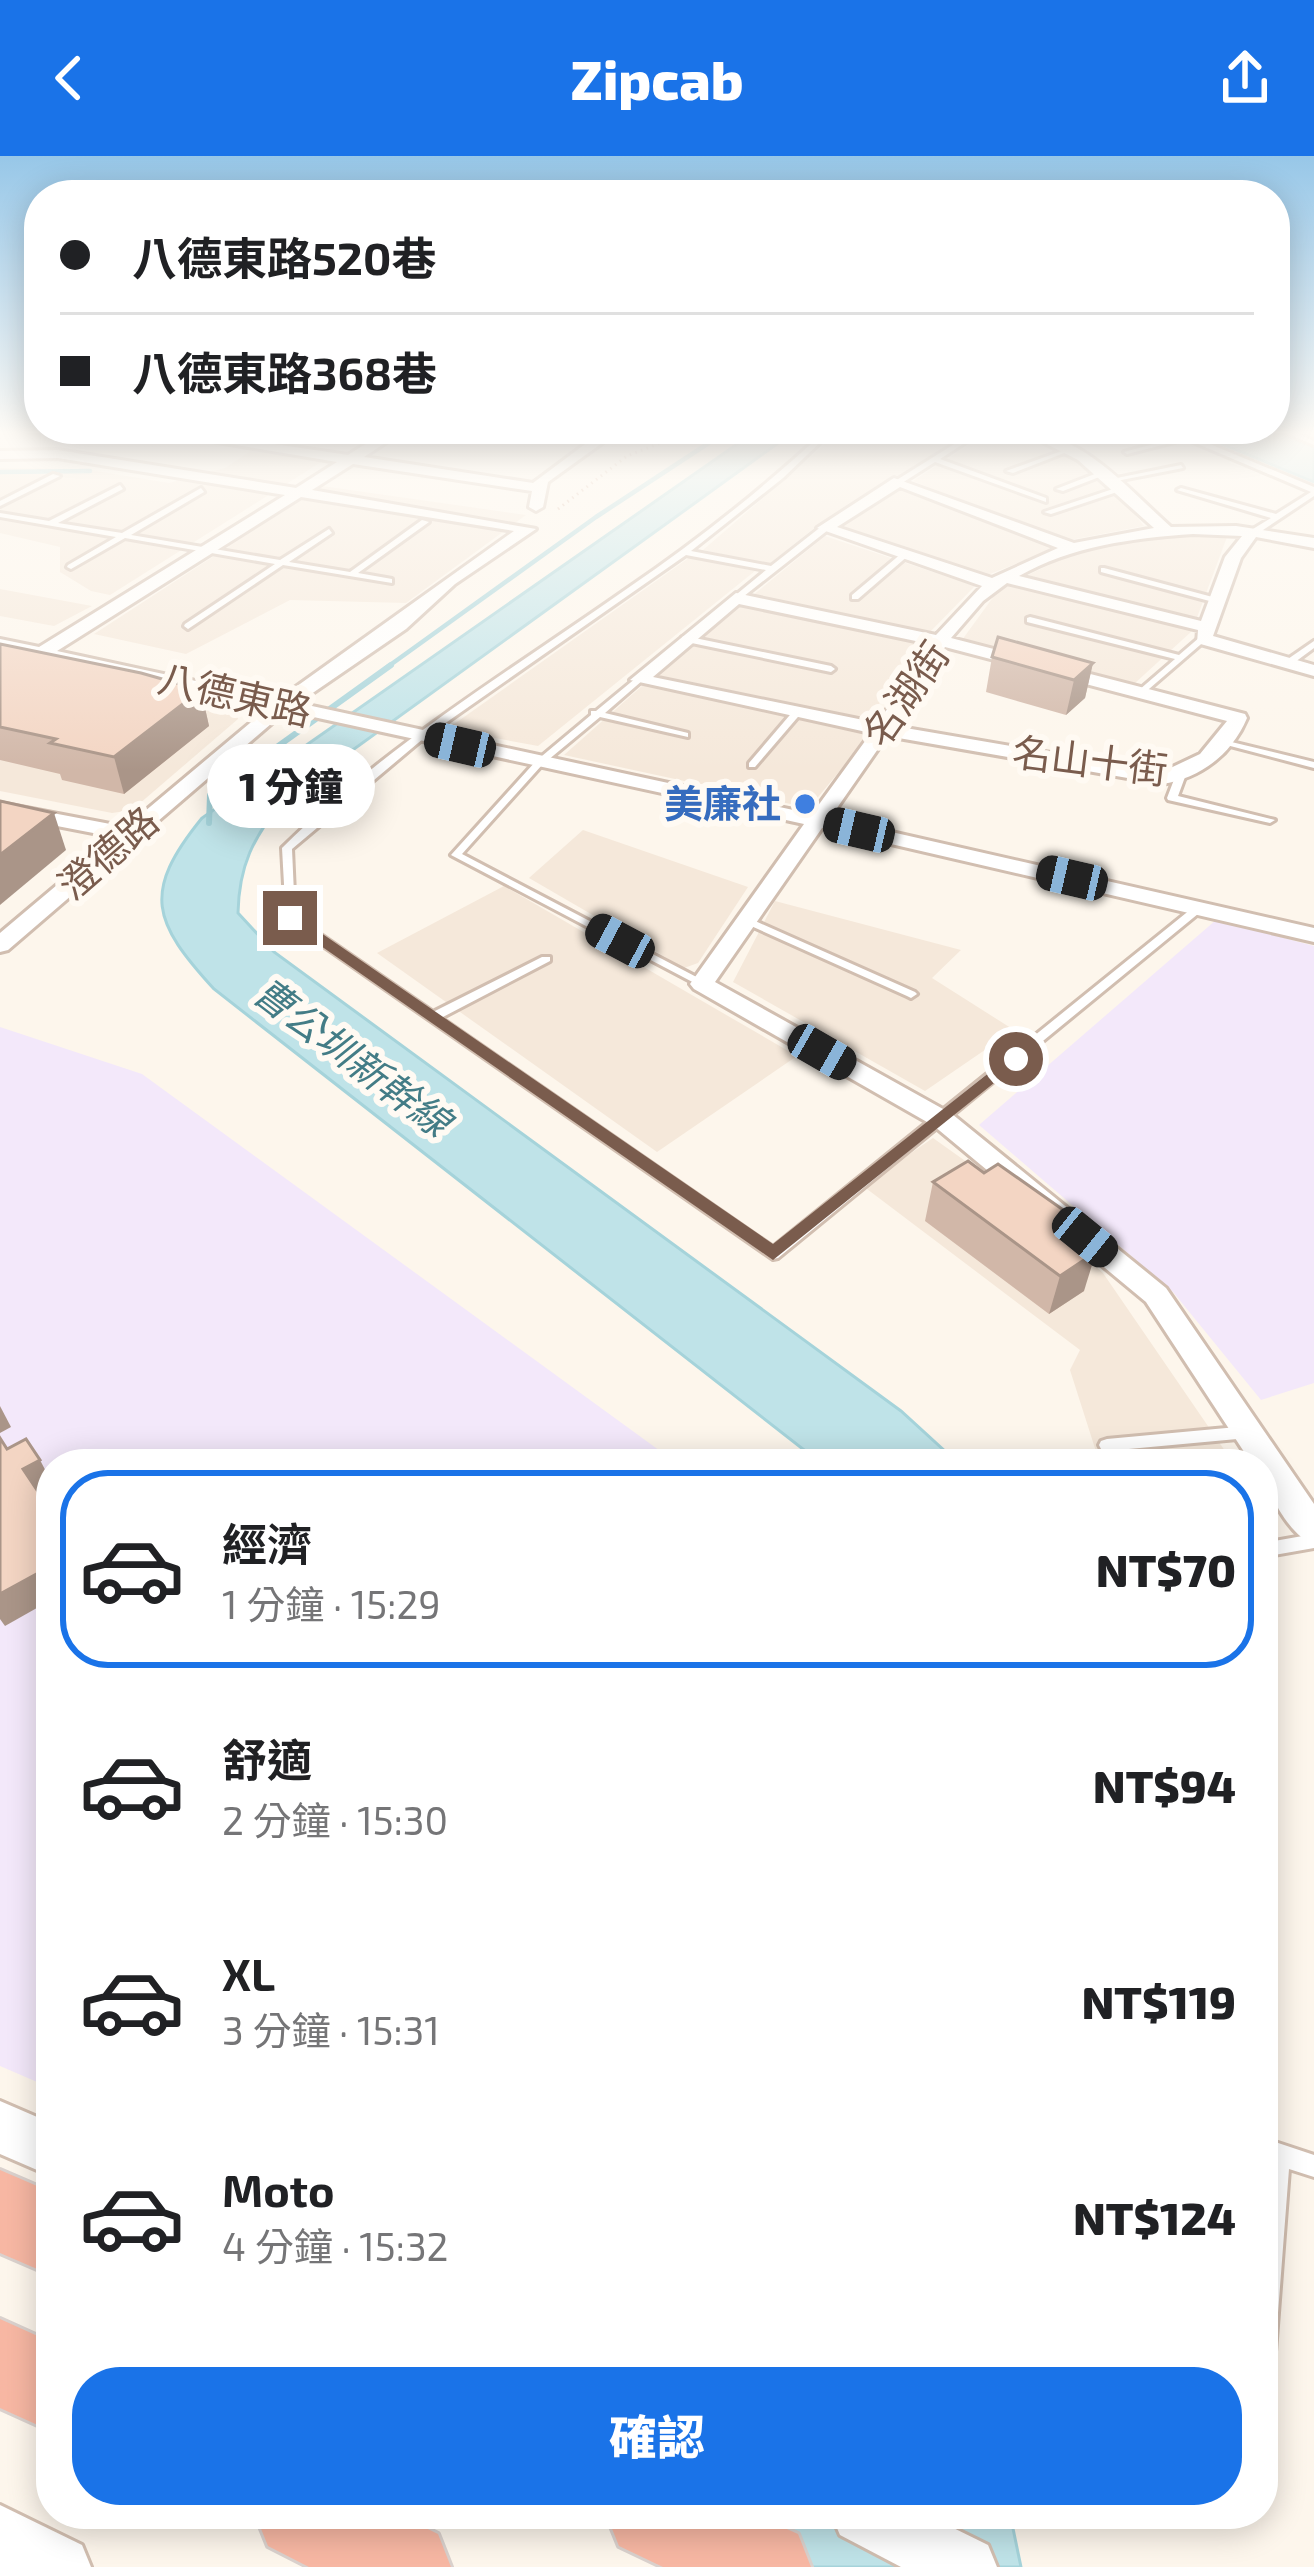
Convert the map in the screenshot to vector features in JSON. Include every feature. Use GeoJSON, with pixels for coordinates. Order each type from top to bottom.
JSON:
{"type":"FeatureCollection","features":[{"type":"Feature","properties":{"kind":"highway"},"geometry":{"type":"LineString","coordinates":[[0,2211],[36,2227]]}},
{"type":"Feature","properties":{"kind":"highway"},"geometry":{"type":"LineString","coordinates":[[0,2362],[36,2380]]}},
{"type":"Feature","properties":{"kind":"highway"},"geometry":{"type":"LineString","coordinates":[[330,2529],[405,2567]]}},
{"type":"Feature","properties":{"kind":"highway"},"geometry":{"type":"LineString","coordinates":[[683,2529],[765,2567]]}},
{"type":"Feature","properties":{"kind":"street"},"geometry":{"type":"LineString","coordinates":[[44,652],[213,546]]}},
{"type":"Feature","properties":{"kind":"street","name":"澄德路"},"geometry":{"type":"LineString","coordinates":[[0,945],[281,706],[400,625],[448,581],[503,546]]}},
{"type":"Feature","properties":{"kind":"street"},"geometry":{"type":"LineString","coordinates":[[877,546],[1205,633],[1314,671]]}},
{"type":"Feature","properties":{"kind":"street"},"geometry":{"type":"LineString","coordinates":[[1066,546],[1070,547]]}},
{"type":"Feature","properties":{"kind":"street","name":"名湖街"},"geometry":{"type":"LineString","coordinates":[[702,984],[743,919],[883,730],[941,640],[999,581],[1079,546]]}},
{"type":"Feature","properties":{"kind":"street"},"geometry":{"type":"LineString","coordinates":[[1205,633],[1242,546]]}},
{"type":"Feature","properties":{"kind":"street"},"geometry":{"type":"LineString","coordinates":[[639,680],[736,598]]}},
{"type":"Feature","properties":{"kind":"street","name":"名山十街"},"geometry":{"type":"LineString","coordinates":[[639,680],[883,730],[1162,778],[1180,777],[1222,741],[1238,718],[941,640],[736,598]]}},
{"type":"Feature","properties":{"kind":"street","name":"八德東路"},"geometry":{"type":"LineString","coordinates":[[0,644],[816,821],[1314,935]]}},
{"type":"Feature","properties":{"kind":"street"},"geometry":{"type":"LineString","coordinates":[[0,809],[129,834]]}},
{"type":"Feature","properties":{"kind":"street"},"geometry":{"type":"LineString","coordinates":[[702,984],[943,1120],[1156,1295],[1262,1449]]}},
{"type":"Feature","properties":{"kind":"street"},"geometry":{"type":"LineString","coordinates":[[1278,1474],[1314,1531]]}},
{"type":"Feature","properties":{"kind":"street"},"geometry":{"type":"LineString","coordinates":[[0,2127],[36,2143]]}},
{"type":"Feature","properties":{"kind":"street"},"geometry":{"type":"LineString","coordinates":[[891,2529],[966,2567]]}},
{"type":"Feature","properties":{"kind":"street"},"geometry":{"type":"LineString","coordinates":[[0,2536],[60,2567]]}},
{"type":"Feature","properties":{"kind":"lane"},"geometry":{"type":"LineString","coordinates":[[70,567],[108,546]]}},
{"type":"Feature","properties":{"kind":"lane"},"geometry":{"type":"LineString","coordinates":[[180,546],[389,581]]}},
{"type":"Feature","properties":{"kind":"lane"},"geometry":{"type":"LineString","coordinates":[[188,626],[308,546]]}},
{"type":"Feature","properties":{"kind":"lane"},"geometry":{"type":"LineString","coordinates":[[352,574],[392,546]]}},
{"type":"Feature","properties":{"kind":"lane"},"geometry":{"type":"LineString","coordinates":[[693,546],[421,736],[287,848],[290,918],[773,1254],[1200,907]]}},
{"type":"Feature","properties":{"kind":"lane"},"geometry":{"type":"LineString","coordinates":[[736,598],[803,546]]}},
{"type":"Feature","properties":{"kind":"lane"},"geometry":{"type":"LineString","coordinates":[[685,551],[773,569]]}},
{"type":"Feature","properties":{"kind":"lane"},"geometry":{"type":"LineString","coordinates":[[855,598],[905,555]]}},
{"type":"Feature","properties":{"kind":"lane"},"geometry":{"type":"LineString","coordinates":[[1104,571],[1217,601]]}},
{"type":"Feature","properties":{"kind":"lane"},"geometry":{"type":"LineString","coordinates":[[1030,620],[1181,658]]}},
{"type":"Feature","properties":{"kind":"lane"},"geometry":{"type":"LineString","coordinates":[[1142,692],[1205,633]]}},
{"type":"Feature","properties":{"kind":"lane"},"geometry":{"type":"LineString","coordinates":[[685,639],[831,669]]}},
{"type":"Feature","properties":{"kind":"lane"},"geometry":{"type":"LineString","coordinates":[[1288,663],[1314,644]]}},
{"type":"Feature","properties":{"kind":"lane"},"geometry":{"type":"LineString","coordinates":[[639,680],[539,763],[456,856],[702,984]]}},
{"type":"Feature","properties":{"kind":"lane"},"geometry":{"type":"LineString","coordinates":[[752,765],[798,711]]}},
{"type":"Feature","properties":{"kind":"lane"},"geometry":{"type":"LineString","coordinates":[[594,713],[685,735]]}},
{"type":"Feature","properties":{"kind":"lane"},"geometry":{"type":"LineString","coordinates":[[1222,741],[1314,765]]}},
{"type":"Feature","properties":{"kind":"lane"},"geometry":{"type":"LineString","coordinates":[[1180,777],[1172,798],[1270,820]]}},
{"type":"Feature","properties":{"kind":"lane"},"geometry":{"type":"LineString","coordinates":[[743,919],[911,994]]}},
{"type":"Feature","properties":{"kind":"lane"},"geometry":{"type":"LineString","coordinates":[[433,1017],[546,959]]}},
{"type":"Feature","properties":{"kind":"lane"},"geometry":{"type":"LineString","coordinates":[[1107,1445],[1251,1432]]}},
{"type":"Feature","properties":{"kind":"lane"},"geometry":{"type":"LineString","coordinates":[[1278,1547],[1314,1541]]}},
{"type":"Feature","properties":{"kind":"lane"},"geometry":{"type":"LineString","coordinates":[[1278,2154],[1314,2166]]}},
{"type":"Feature","properties":{"kind":"shaded area"},"geometry":{"type":"Polygon","coordinates":[[[54,546],[189,546],[110,595],[91,591],[60,572],[60,547],[54,546]]]}},
{"type":"Feature","properties":{"kind":"shaded area"},"geometry":{"type":"Polygon","coordinates":[[[230,546],[484,546],[406,603],[290,600],[186,654],[94,634],[230,546]]]}},
{"type":"Feature","properties":{"kind":"shaded area"},"geometry":{"type":"Polygon","coordinates":[[[708,546],[792,546],[769,564],[703,550],[708,546]]]}},
{"type":"Feature","properties":{"kind":"shaded area"},"geometry":{"type":"Polygon","coordinates":[[[813,546],[854,546],[975,586],[929,633],[752,596],[813,546]]]}},
{"type":"Feature","properties":{"kind":"shaded area"},"geometry":{"type":"Polygon","coordinates":[[[890,546],[1058,547],[985,576],[890,546]]]}},
{"type":"Feature","properties":{"kind":"shaded area"},"geometry":{"type":"Polygon","coordinates":[[[1113,546],[1224,546],[1192,631],[1134,684],[962,640],[999,589],[1076,552],[1113,546]]]}},
{"type":"Feature","properties":{"kind":"shaded area"},"geometry":{"type":"Polygon","coordinates":[[[690,557],[755,571],[538,746],[447,729],[690,557]]]}},
{"type":"Feature","properties":{"kind":"shaded area"},"geometry":{"type":"Polygon","coordinates":[[[0,589],[92,606],[54,626],[0,616],[0,589]]]}},
{"type":"Feature","properties":{"kind":"shaded area"},"geometry":{"type":"Polygon","coordinates":[[[740,602],[923,644],[868,719],[656,675],[740,602]]]}},
{"type":"Feature","properties":{"kind":"shaded area"},"geometry":{"type":"Polygon","coordinates":[[[0,661],[236,710],[238,719],[132,810],[112,813],[0,791],[0,661]]]}},
{"type":"Feature","properties":{"kind":"shaded area"},"geometry":{"type":"Polygon","coordinates":[[[643,685],[872,732],[809,808],[564,755],[643,685]]]}},
{"type":"Feature","properties":{"kind":"shaded area"},"geometry":{"type":"Polygon","coordinates":[[[583,830],[748,887],[698,963],[684,968],[529,878],[583,830]]]}},
{"type":"Feature","properties":{"kind":"shaded area"},"geometry":{"type":"Polygon","coordinates":[[[504,886],[797,1056],[657,1152],[377,953],[504,886]]]}},
{"type":"Feature","properties":{"kind":"shaded area"},"geometry":{"type":"Polygon","coordinates":[[[775,901],[961,950],[932,978],[1014,1030],[925,1091],[733,982],[775,901]]]}},
{"type":"Feature","properties":{"kind":"shaded area"},"geometry":{"type":"Polygon","coordinates":[[[1216,920],[1314,946],[1314,1383],[1261,1400],[1173,1292],[979,1125],[1216,920]]]}},
{"type":"Feature","properties":{"kind":"shaded area"},"geometry":{"type":"Polygon","coordinates":[[[0,1027],[142,1074],[657,1449],[36,1449],[36,2082],[0,2066],[0,1027]]]}},
{"type":"Feature","properties":{"kind":"shaded area"},"geometry":{"type":"Polygon","coordinates":[[[933,1138],[1027,1205],[1103,1273],[1224,1449],[1095,1449],[1070,1370],[1080,1350],[863,1186],[933,1138]]]}},
{"type":"Feature","properties":{"kind":"water"},"geometry":{"type":"Polygon","coordinates":[[[592,546],[636,546],[282,801],[250,853],[238,913],[274,952],[901,1411],[943,1449],[803,1449],[214,989],[178,945],[162,906],[170,867],[202,818],[592,546]]]}},
{"type":"Feature","properties":{"kind":"water"},"geometry":{"type":"Polygon","coordinates":[[[731,2529],[1013,2529],[1021,2567],[720,2567],[731,2529]]]}},
{"type":"Feature","properties":{"kind":"building"},"geometry":{"type":"Polygon","coordinates":[[[998,637],[1093,663],[1074,680],[992,657],[998,637]]]}},
{"type":"Feature","properties":{"kind":"building"},"geometry":{"type":"Polygon","coordinates":[[[0,644],[201,690],[114,757],[50,743],[56,739],[0,727],[0,644]]]}},
{"type":"Feature","properties":{"kind":"building"},"geometry":{"type":"Polygon","coordinates":[[[0,801],[54,813],[0,855],[0,801]]]}},
{"type":"Feature","properties":{"kind":"building"},"geometry":{"type":"Polygon","coordinates":[[[968,1161],[984,1173],[998,1164],[1086,1226],[1073,1235],[1096,1252],[1060,1276],[933,1182],[968,1161]]]}},
{"type":"Feature","properties":{"kind":"building"},"geometry":{"type":"Polygon","coordinates":[[[0,1438],[7,1449],[26,1439],[36,1454],[36,1462],[23,1469],[36,1488],[36,1574],[0,1594],[0,1438]]]}},
{"type":"Feature","properties":{"kind":"waterway","name":"曹公圳新幹線"},"geometry":{"type":"LineString","coordinates":[[386,668],[556,546]]}},
{"type":"Feature","properties":{"kind":"waterway","name":"曹公圳新幹線"},"geometry":{"type":"LineString","coordinates":[[209,823],[210,795],[391,665]]}},
{"type":"Feature","properties":{"kind":"place","name":"美廉社"},"geometry":{"type":"Point","coordinates":[805,804]}},
{"type":"Feature","properties":{"kind":"route"},"geometry":{"type":"LineString","coordinates":[[290,918],[773,1254],[1016,1059]]}}]}
